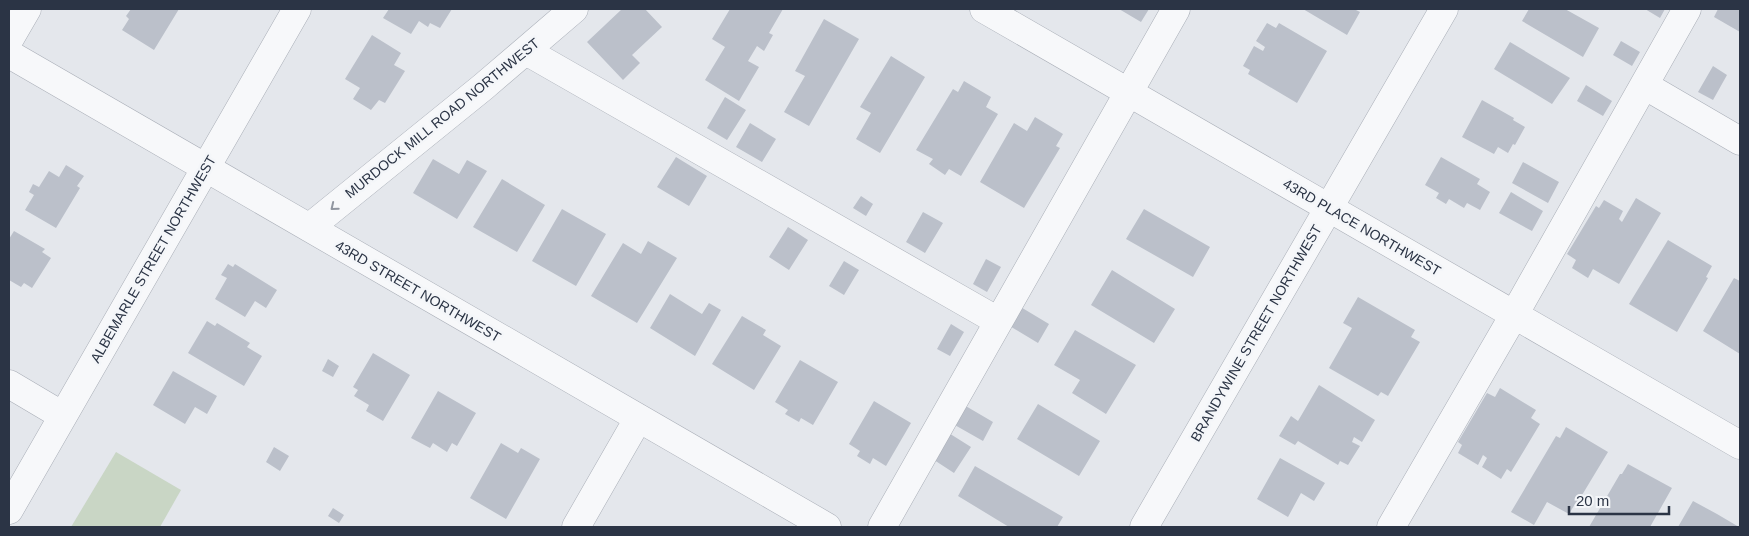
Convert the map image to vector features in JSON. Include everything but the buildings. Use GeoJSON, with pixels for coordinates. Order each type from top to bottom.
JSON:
{"type":"FeatureCollection","features":[{"type":"Feature","properties":{"kind":"street"},"geometry":{"type":"LineString","coordinates":[[9,40],[27,9]]}},
{"type":"Feature","properties":{"kind":"street","name":"ALBEMARLE STREET NORTHWEST"},"geometry":{"type":"LineString","coordinates":[[9,510],[297,9]]}},
{"type":"Feature","properties":{"kind":"street","name":"MURDOCK MILL ROAD NORTHWEST"},"geometry":{"type":"LineString","coordinates":[[310,227],[526,51],[574,9]]}},
{"type":"Feature","properties":{"kind":"street","name":"43RD PLACE NORTHWEST"},"geometry":{"type":"LineString","coordinates":[[984,9],[1740,445]]}},
{"type":"Feature","properties":{"kind":"street"},"geometry":{"type":"LineString","coordinates":[[882,527],[1176,9]]}},
{"type":"Feature","properties":{"kind":"street","name":"BRANDYWINE STREET NORTHWEST"},"geometry":{"type":"LineString","coordinates":[[1144,527],[1444,9]]}},
{"type":"Feature","properties":{"kind":"street"},"geometry":{"type":"LineString","coordinates":[[1391,527],[1514,315],[1687,9]]}},
{"type":"Feature","properties":{"kind":"street"},"geometry":{"type":"LineString","coordinates":[[526,51],[998,321]]}},
{"type":"Feature","properties":{"kind":"street","name":"43RD STREET NORTHWEST"},"geometry":{"type":"LineString","coordinates":[[9,54],[310,227],[638,420],[827,527]]}},
{"type":"Feature","properties":{"kind":"street"},"geometry":{"type":"LineString","coordinates":[[1644,85],[1740,141]]}},
{"type":"Feature","properties":{"kind":"street"},"geometry":{"type":"LineString","coordinates":[[9,384],[63,416]]}},
{"type":"Feature","properties":{"kind":"street"},"geometry":{"type":"LineString","coordinates":[[576,527],[638,420]]}},
{"type":"Feature","properties":{"kind":"green space"},"geometry":{"type":"Polygon","coordinates":[[[116,452],[181,490],[160,527],[71,527],[116,452]]]}}]}
